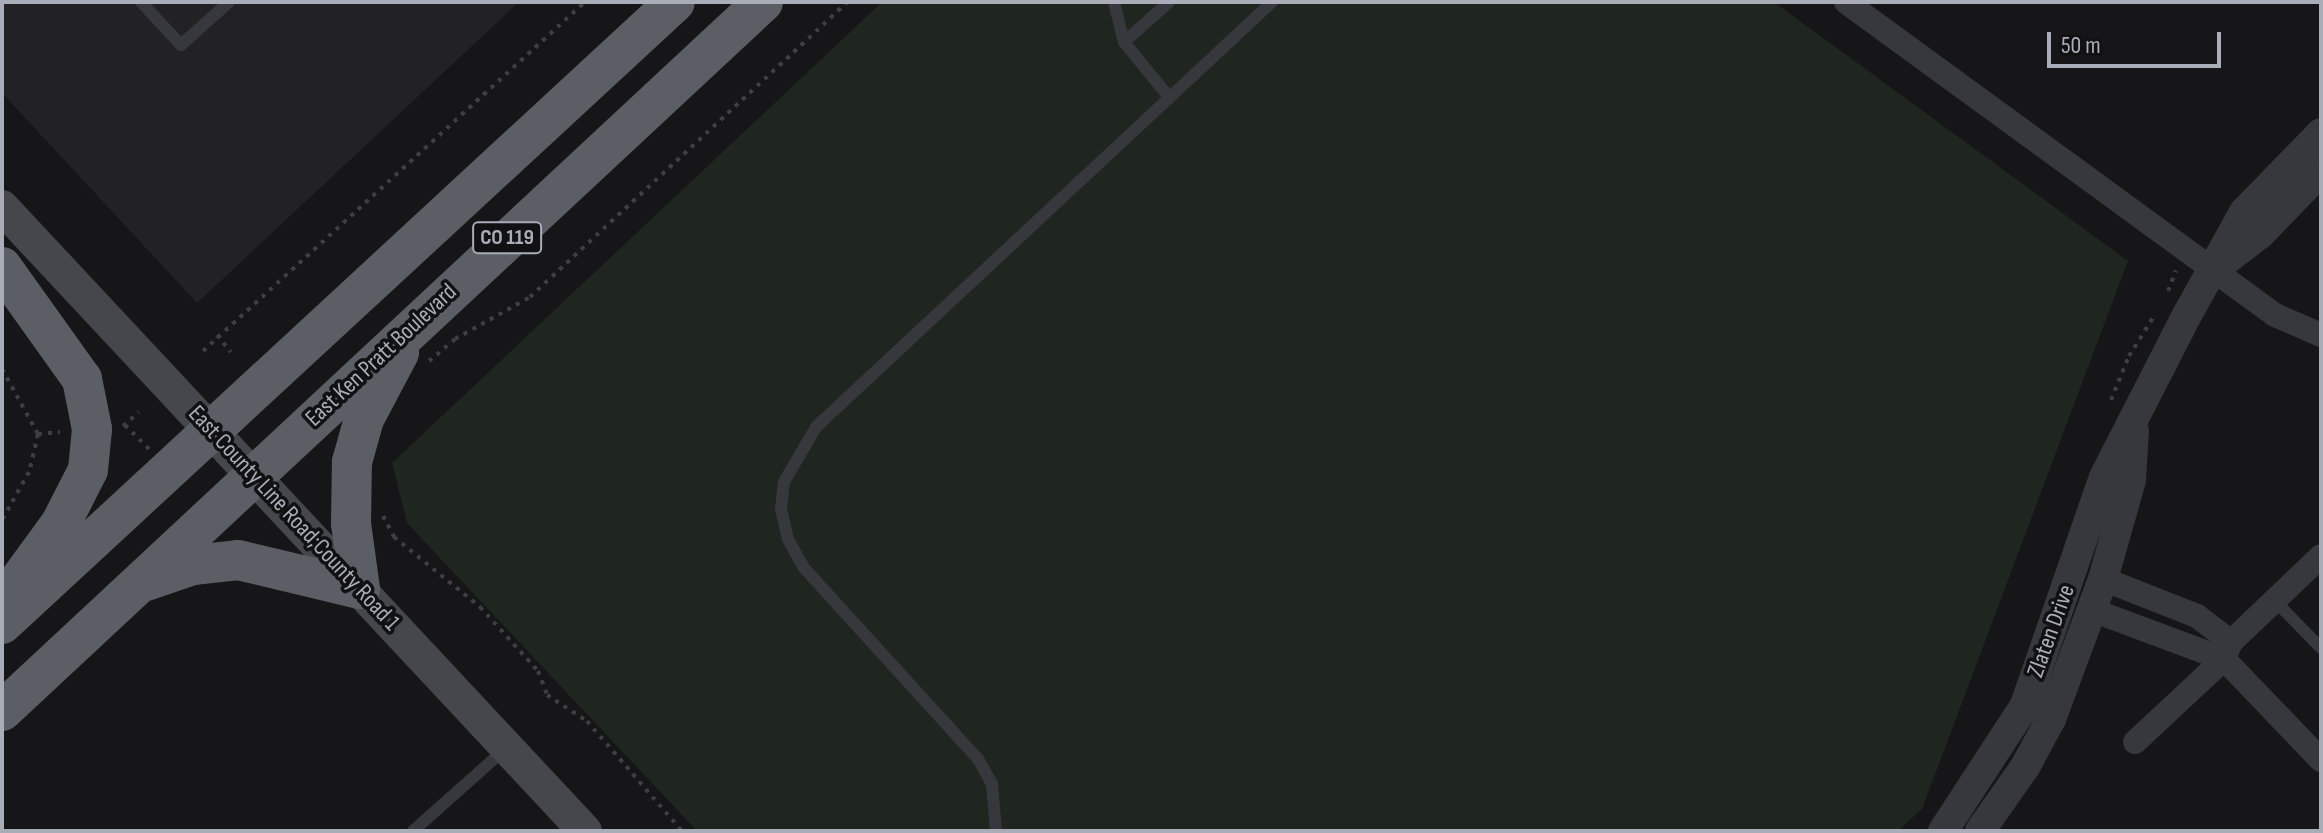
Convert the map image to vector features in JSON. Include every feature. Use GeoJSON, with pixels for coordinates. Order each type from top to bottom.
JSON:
{"type":"FeatureCollection","features":[{"type":"Feature","properties":{"kind":"highway","name":"CO 119"},"geometry":{"type":"LineString","coordinates":[[2,624],[209,428],[675,2]]}},
{"type":"Feature","properties":{"kind":"highway","name":"East Ken Pratt Boulevard"},"geometry":{"type":"LineString","coordinates":[[2,711],[252,474],[763,2]]}},
{"type":"Feature","properties":{"kind":"highway"},"geometry":{"type":"LineString","coordinates":[[2,267],[82,379],[92,429],[88,470],[61,523],[2,605]]}},
{"type":"Feature","properties":{"kind":"highway"},"geometry":{"type":"LineString","coordinates":[[134,586],[193,565],[238,560],[360,589],[351,523],[352,462],[364,419],[426,313]]}},
{"type":"Feature","properties":{"kind":"main road","name":"East County Line Road;County Road 1"},"geometry":{"type":"LineString","coordinates":[[2,207],[585,831]]}},
{"type":"Feature","properties":{"kind":"street"},"geometry":{"type":"LineString","coordinates":[[1846,2],[2275,315],[2321,335]]}},
{"type":"Feature","properties":{"kind":"street","name":"Zlaten Drive"},"geometry":{"type":"LineString","coordinates":[[1943,831],[2025,705],[2104,477],[2244,212],[2321,133]]}},
{"type":"Feature","properties":{"kind":"street","name":"Zlaten Drive"},"geometry":{"type":"LineString","coordinates":[[2214,269],[2260,234],[2321,171]]}},
{"type":"Feature","properties":{"kind":"street","name":"Zlaten Drive"},"geometry":{"type":"LineString","coordinates":[[1980,831],[2025,767],[2051,719],[2103,579],[2131,480],[2135,419]]}},
{"type":"Feature","properties":{"kind":"street"},"geometry":{"type":"LineString","coordinates":[[2135,742],[2321,556]]}},
{"type":"Feature","properties":{"kind":"street"},"geometry":{"type":"LineString","coordinates":[[2103,579],[2197,616],[2321,760]]}},
{"type":"Feature","properties":{"kind":"street"},"geometry":{"type":"LineString","coordinates":[[2152,635],[2163,603]]}},
{"type":"Feature","properties":{"kind":"street"},"geometry":{"type":"LineString","coordinates":[[2092,610],[2152,635],[2228,651]]}},
{"type":"Feature","properties":{"kind":"lane"},"geometry":{"type":"LineString","coordinates":[[141,2],[181,45],[229,2]]}},
{"type":"Feature","properties":{"kind":"lane"},"geometry":{"type":"LineString","coordinates":[[1114,2],[1124,42],[1169,97]]}},
{"type":"Feature","properties":{"kind":"lane"},"geometry":{"type":"LineString","coordinates":[[1124,42],[1169,2]]}},
{"type":"Feature","properties":{"kind":"lane"},"geometry":{"type":"LineString","coordinates":[[996,831],[992,784],[978,759],[804,568],[788,539],[781,509],[784,482],[816,427],[1272,2]]}},
{"type":"Feature","properties":{"kind":"lane"},"geometry":{"type":"LineString","coordinates":[[2276,602],[2321,648]]}},
{"type":"Feature","properties":{"kind":"lane"},"geometry":{"type":"LineString","coordinates":[[413,831],[507,747]]}},
{"type":"Feature","properties":{"kind":"path"},"geometry":{"type":"LineString","coordinates":[[203,351],[585,2]]}},
{"type":"Feature","properties":{"kind":"path"},"geometry":{"type":"LineString","coordinates":[[424,365],[455,339],[530,297],[848,2]]}},
{"type":"Feature","properties":{"kind":"path"},"geometry":{"type":"LineString","coordinates":[[217,335],[231,352]]}},
{"type":"Feature","properties":{"kind":"path"},"geometry":{"type":"LineString","coordinates":[[2,369],[38,434],[29,472],[2,520]]}},
{"type":"Feature","properties":{"kind":"path"},"geometry":{"type":"LineString","coordinates":[[139,412],[125,425],[154,453]]}},
{"type":"Feature","properties":{"kind":"path"},"geometry":{"type":"LineString","coordinates":[[378,506],[394,537],[480,607],[538,671],[547,695],[587,721],[682,831]]}},
{"type":"Feature","properties":{"kind":"shaded area"},"geometry":{"type":"Polygon","coordinates":[[[2,2],[519,2],[197,303],[2,93],[2,2]]]}},
{"type":"Feature","properties":{"kind":"shaded area"},"geometry":{"type":"Polygon","coordinates":[[[882,2],[1774,2],[2128,261],[1922,809],[1898,831],[697,831],[407,523],[392,463],[882,2]]]}}]}
